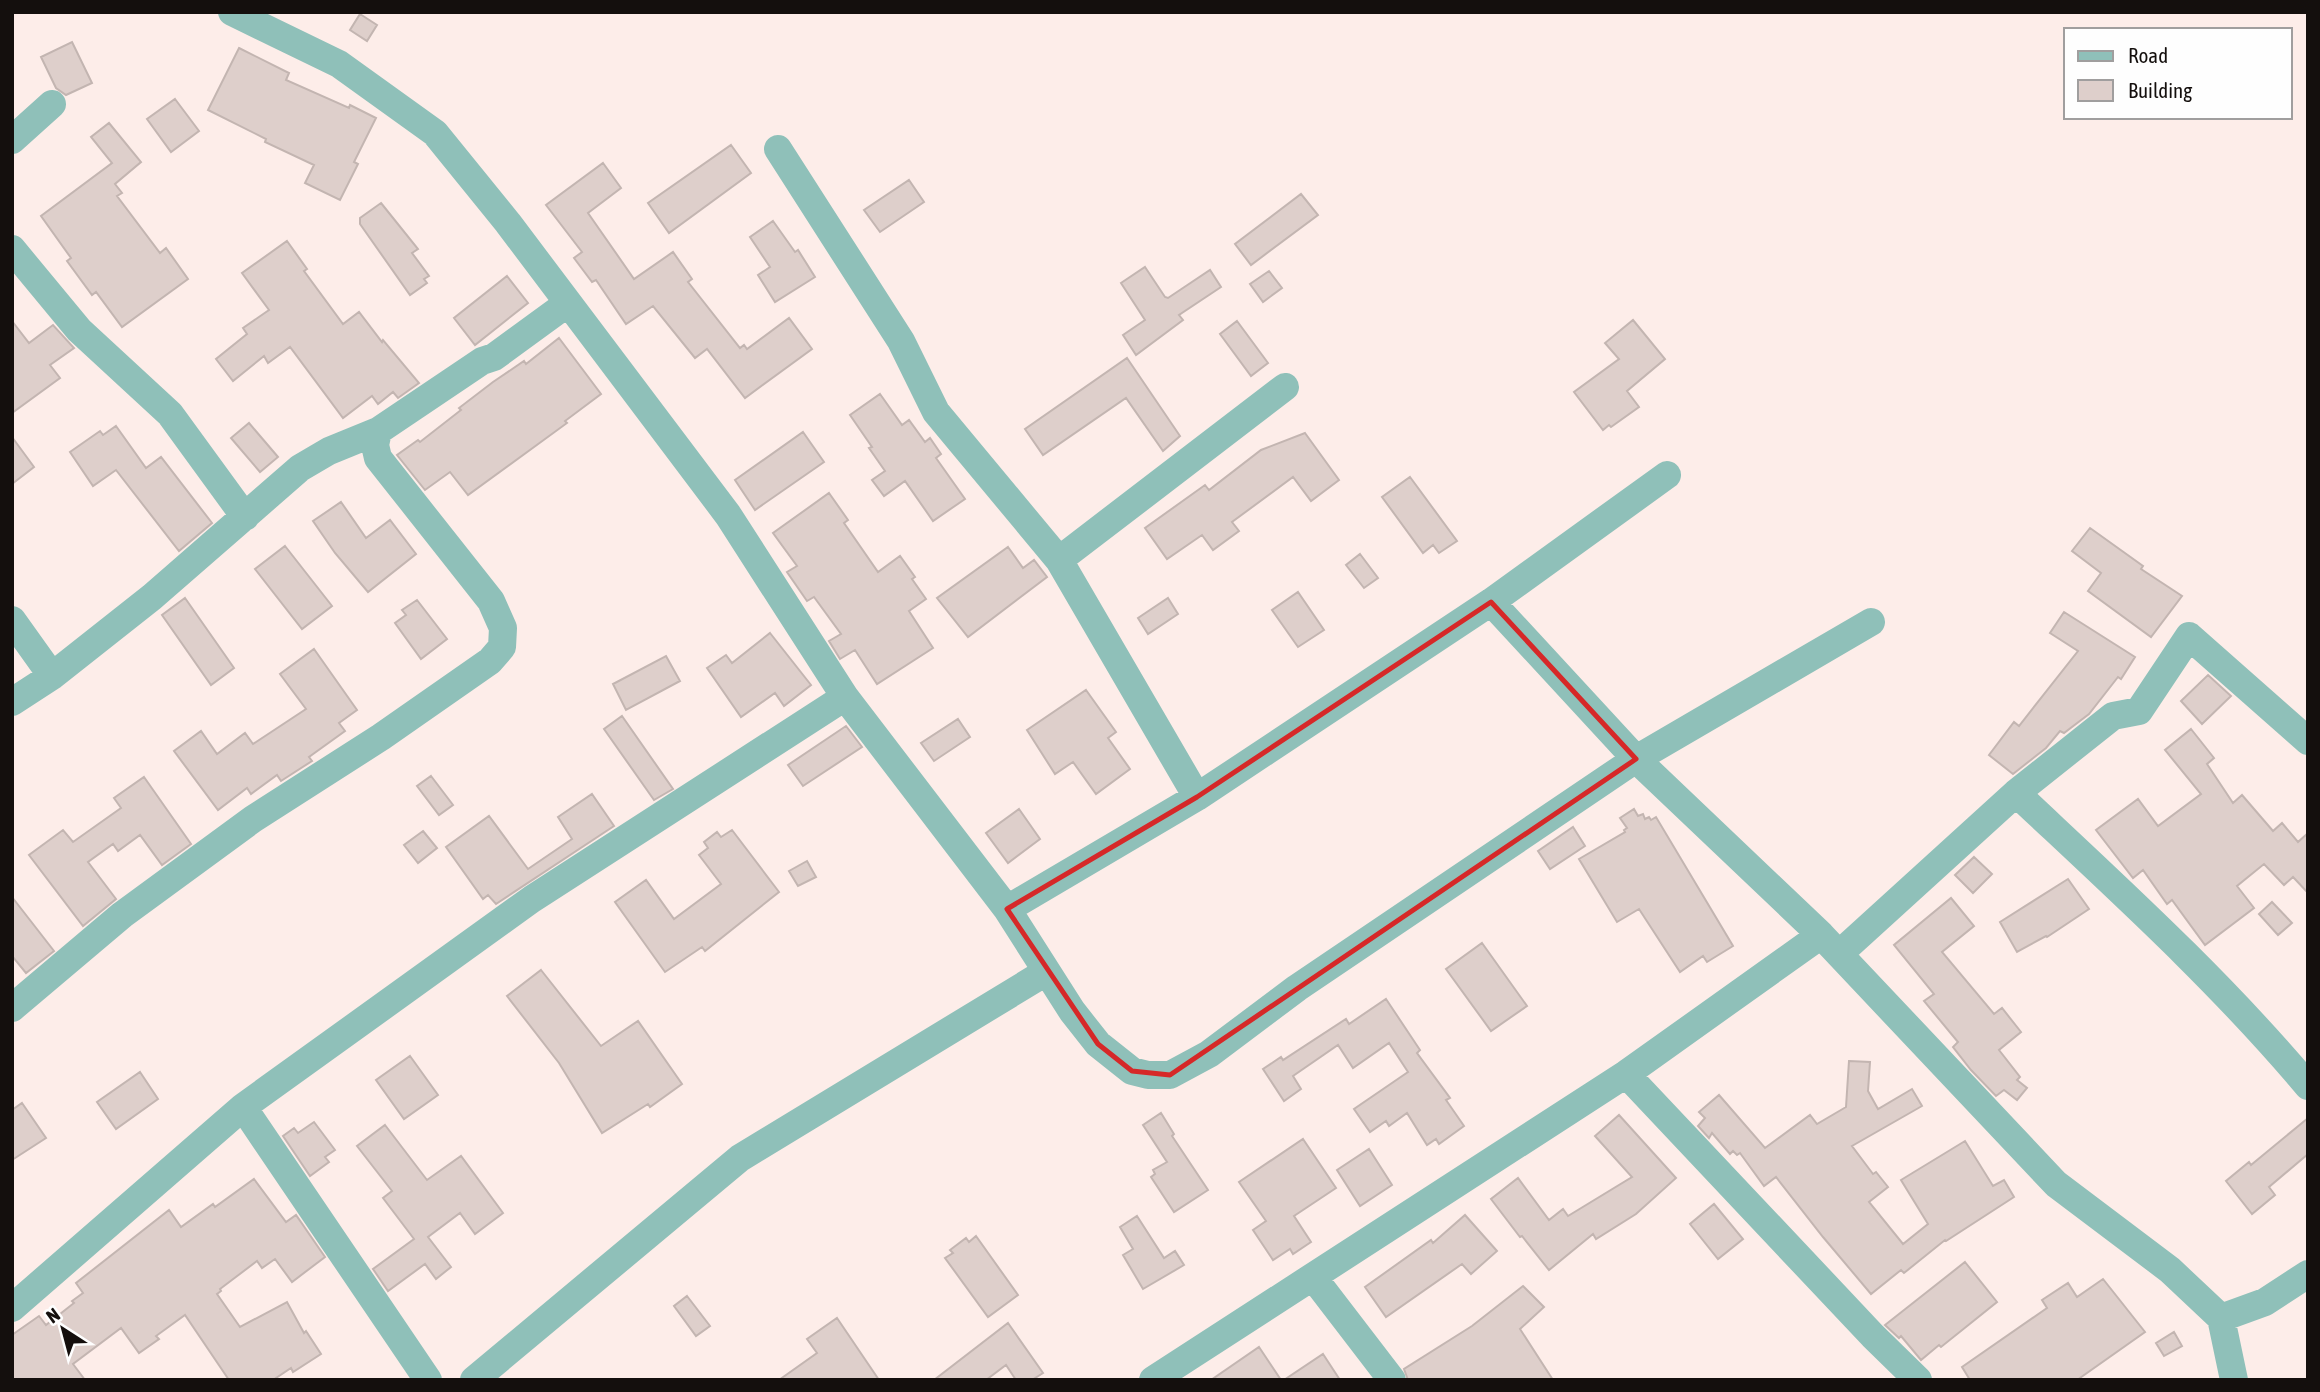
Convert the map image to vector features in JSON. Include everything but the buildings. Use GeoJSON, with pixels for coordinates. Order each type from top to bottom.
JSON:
{"type":"FeatureCollection","features":[{"type":"Feature","properties":{"kind":"street"},"geometry":{"type":"LineString","coordinates":[[232,12],[339,64],[435,133],[508,223],[728,515],[845,697],[1007,909],[1046,972],[1098,1044],[1132,1072],[1170,1075],[1209,1054],[1297,988],[1636,759],[1871,622]]}},
{"type":"Feature","properties":{"kind":"street"},"geometry":{"type":"LineString","coordinates":[[12,140],[52,104]]}},
{"type":"Feature","properties":{"kind":"street"},"geometry":{"type":"LineString","coordinates":[[778,149],[901,341],[936,412],[1059,560],[1196,797]]}},
{"type":"Feature","properties":{"kind":"street"},"geometry":{"type":"LineString","coordinates":[[12,249],[79,330],[170,414],[245,517]]}},
{"type":"Feature","properties":{"kind":"street"},"geometry":{"type":"LineString","coordinates":[[12,702],[52,676],[152,597],[300,468],[329,451],[378,431],[482,361],[494,357],[568,303]]}},
{"type":"Feature","properties":{"kind":"street"},"geometry":{"type":"LineString","coordinates":[[1059,560],[1285,387]]}},
{"type":"Feature","properties":{"kind":"street"},"geometry":{"type":"LineString","coordinates":[[12,1008],[133,907],[253,819],[381,737],[457,684],[490,660],[502,647],[503,628],[491,601],[378,458],[375,445],[378,431]]}},
{"type":"Feature","properties":{"kind":"street"},"geometry":{"type":"LineString","coordinates":[[1007,909],[1196,797],[1491,602],[1667,475]]}},
{"type":"Feature","properties":{"kind":"street"},"geometry":{"type":"LineString","coordinates":[[1491,602],[1636,759],[1830,944],[2056,1184],[2170,1270],[2221,1318],[2234,1380]]}},
{"type":"Feature","properties":{"kind":"street"},"geometry":{"type":"LineString","coordinates":[[12,620],[52,676]]}},
{"type":"Feature","properties":{"kind":"street"},"geometry":{"type":"LineString","coordinates":[[1153,1380],[1830,944],[2113,716],[2139,711],[2189,636],[2308,741]]}},
{"type":"Feature","properties":{"kind":"street"},"geometry":{"type":"LineString","coordinates":[[12,1308],[243,1107],[532,899],[845,697]]}},
{"type":"Feature","properties":{"kind":"street"},"geometry":{"type":"LineString","coordinates":[[2016,793],[2161,929],[2308,1086]]}},
{"type":"Feature","properties":{"kind":"street"},"geometry":{"type":"LineString","coordinates":[[477,1379],[740,1158],[1046,972]]}},
{"type":"Feature","properties":{"kind":"street"},"geometry":{"type":"LineString","coordinates":[[1626,1074],[1873,1336],[1918,1380]]}},
{"type":"Feature","properties":{"kind":"street"},"geometry":{"type":"LineString","coordinates":[[243,1107],[428,1380]]}},
{"type":"Feature","properties":{"kind":"street"},"geometry":{"type":"LineString","coordinates":[[2221,1318],[2265,1302],[2308,1274]]}},
{"type":"Feature","properties":{"kind":"street"},"geometry":{"type":"LineString","coordinates":[[1313,1277],[1392,1380]]}},
{"type":"Feature","properties":{"kind":"highlighted area"},"geometry":{"type":"Polygon","coordinates":[[[1491,602],[1636,759],[1170,1075],[1132,1071],[1098,1044],[1007,909],[1197,797],[1491,602]]]}}]}
